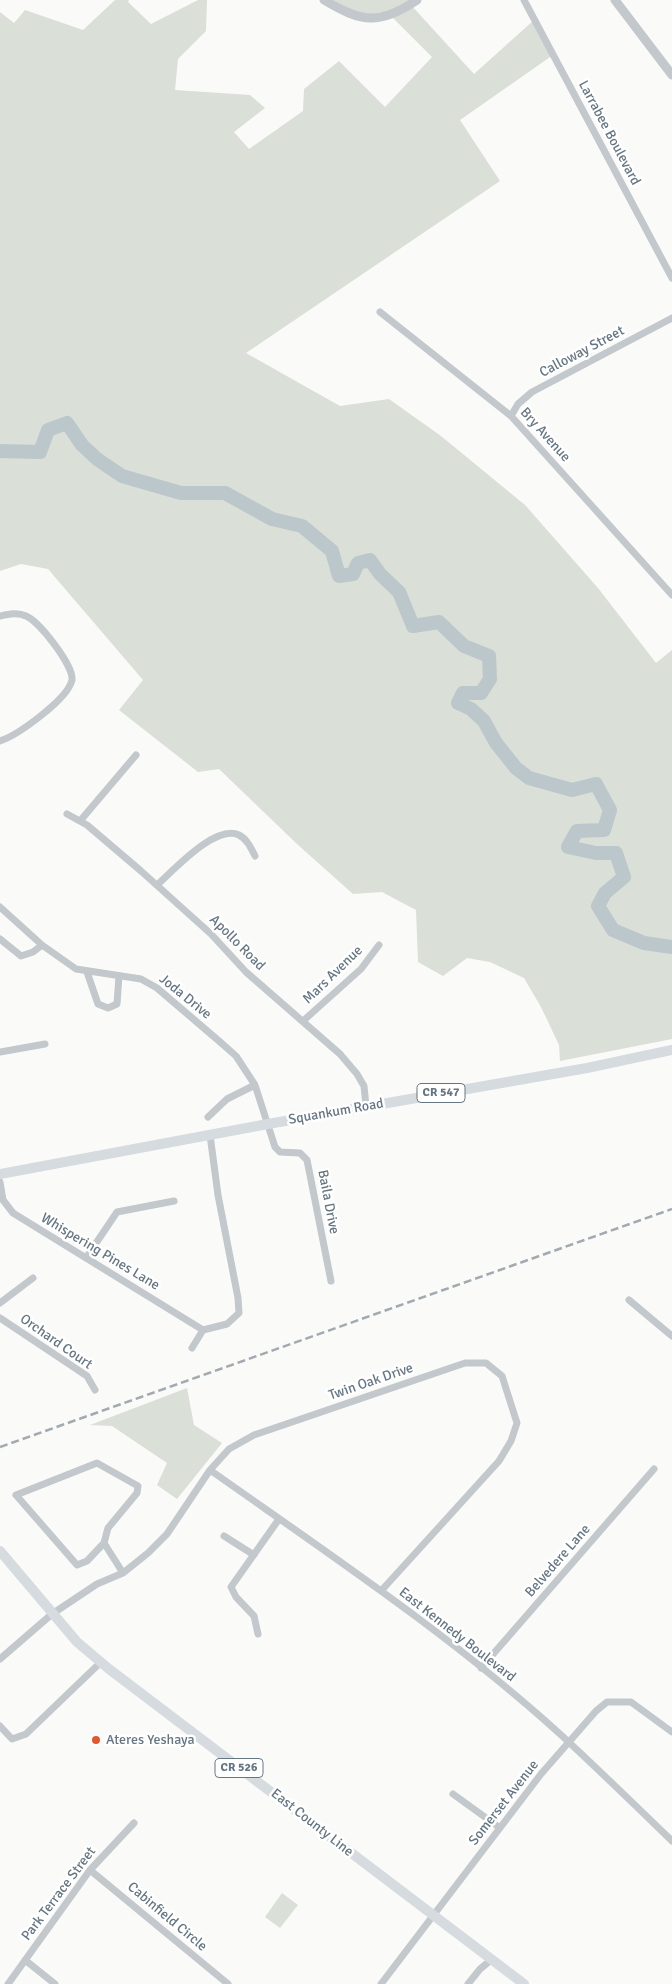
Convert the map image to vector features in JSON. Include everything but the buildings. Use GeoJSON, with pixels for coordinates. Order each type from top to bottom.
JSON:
{"type":"FeatureCollection","features":[{"type":"Feature","properties":{"kind":"main road","name":"Squankum Road"},"geometry":{"type":"LineString","coordinates":[[0,1174],[366,1106],[586,1068],[672,1050]]}},
{"type":"Feature","properties":{"kind":"main road","name":"East County Line"},"geometry":{"type":"LineString","coordinates":[[0,1551],[52,1614],[78,1642],[101,1662],[524,1984]]}},
{"type":"Feature","properties":{"kind":"street"},"geometry":{"type":"LineString","coordinates":[[324,0],[348,13],[373,19],[395,13],[417,0]]}},
{"type":"Feature","properties":{"kind":"street","name":"Larrabee Boulevard"},"geometry":{"type":"LineString","coordinates":[[524,0],[672,278]]}},
{"type":"Feature","properties":{"kind":"street"},"geometry":{"type":"LineString","coordinates":[[615,0],[672,76]]}},
{"type":"Feature","properties":{"kind":"street","name":"Bry Avenue"},"geometry":{"type":"LineString","coordinates":[[380,312],[511,416],[672,595]]}},
{"type":"Feature","properties":{"kind":"street","name":"Calloway Street"},"geometry":{"type":"LineString","coordinates":[[511,416],[518,404],[532,392],[672,318]]}},
{"type":"Feature","properties":{"kind":"street"},"geometry":{"type":"LineString","coordinates":[[0,616],[17,613],[32,620],[47,634],[66,661],[72,677],[70,685],[56,702],[26,726],[0,740]]}},
{"type":"Feature","properties":{"kind":"street"},"geometry":{"type":"LineString","coordinates":[[80,821],[136,756]]}},
{"type":"Feature","properties":{"kind":"street","name":"Apollo Road"},"geometry":{"type":"LineString","coordinates":[[67,814],[80,821],[157,885],[212,934],[246,972],[304,1021],[357,1074],[364,1086],[366,1106]]}},
{"type":"Feature","properties":{"kind":"street"},"geometry":{"type":"LineString","coordinates":[[157,885],[212,838],[226,833],[238,834],[247,841],[255,856]]}},
{"type":"Feature","properties":{"kind":"street","name":"Joda Drive"},"geometry":{"type":"LineString","coordinates":[[0,907],[42,945],[76,969],[141,979],[158,988],[236,1056],[255,1085],[268,1124]]}},
{"type":"Feature","properties":{"kind":"street"},"geometry":{"type":"LineString","coordinates":[[0,939],[21,956],[33,952],[42,945]]}},
{"type":"Feature","properties":{"kind":"street","name":"Mars Avenue"},"geometry":{"type":"LineString","coordinates":[[304,1021],[361,969],[379,945]]}},
{"type":"Feature","properties":{"kind":"street"},"geometry":{"type":"LineString","coordinates":[[87,972],[98,1004],[108,1008],[117,1004],[119,976]]}},
{"type":"Feature","properties":{"kind":"street"},"geometry":{"type":"LineString","coordinates":[[0,1052],[45,1044]]}},
{"type":"Feature","properties":{"kind":"street"},"geometry":{"type":"LineString","coordinates":[[208,1117],[227,1100],[255,1085]]}},
{"type":"Feature","properties":{"kind":"street","name":"Baila Drive"},"geometry":{"type":"LineString","coordinates":[[268,1124],[277,1150],[300,1153],[307,1160],[331,1281]]}},
{"type":"Feature","properties":{"kind":"street"},"geometry":{"type":"LineString","coordinates":[[192,1348],[203,1330],[227,1324],[239,1312],[218,1195],[210,1135]]}},
{"type":"Feature","properties":{"kind":"street","name":"Whispering Pines Lane"},"geometry":{"type":"LineString","coordinates":[[0,1182],[3,1200],[13,1213],[203,1330]]}},
{"type":"Feature","properties":{"kind":"street"},"geometry":{"type":"LineString","coordinates":[[86,1258],[118,1212],[174,1201]]}},
{"type":"Feature","properties":{"kind":"street"},"geometry":{"type":"LineString","coordinates":[[0,1303],[33,1278]]}},
{"type":"Feature","properties":{"kind":"street"},"geometry":{"type":"LineString","coordinates":[[629,1300],[672,1336]]}},
{"type":"Feature","properties":{"kind":"street","name":"Orchard Court"},"geometry":{"type":"LineString","coordinates":[[0,1318],[87,1376],[95,1390]]}},
{"type":"Feature","properties":{"kind":"street","name":"Twin Oak Drive"},"geometry":{"type":"LineString","coordinates":[[0,1658],[52,1614],[97,1584],[123,1573],[148,1553],[167,1534],[210,1470],[228,1449],[254,1434],[465,1363],[486,1363],[502,1376],[517,1423],[511,1441],[499,1461],[382,1591]]}},
{"type":"Feature","properties":{"kind":"street"},"geometry":{"type":"LineString","coordinates":[[104,1543],[88,1561],[77,1565],[16,1495],[97,1462],[129,1479],[138,1486],[137,1493],[108,1528],[104,1543],[123,1573]]}},
{"type":"Feature","properties":{"kind":"street","name":"Belvedere Lane"},"geometry":{"type":"LineString","coordinates":[[481,1668],[654,1469]]}},
{"type":"Feature","properties":{"kind":"street","name":"East Kennedy Boulevard"},"geometry":{"type":"LineString","coordinates":[[210,1470],[382,1591],[481,1668],[569,1743],[672,1841]]}},
{"type":"Feature","properties":{"kind":"street"},"geometry":{"type":"LineString","coordinates":[[258,1634],[254,1616],[236,1597],[231,1587],[279,1518]]}},
{"type":"Feature","properties":{"kind":"street"},"geometry":{"type":"LineString","coordinates":[[224,1536],[254,1554]]}},
{"type":"Feature","properties":{"kind":"street"},"geometry":{"type":"LineString","coordinates":[[0,1726],[9,1737],[17,1739],[38,1723],[101,1662]]}},
{"type":"Feature","properties":{"kind":"street","name":"Somerset Avenue"},"geometry":{"type":"LineString","coordinates":[[381,1984],[542,1774],[596,1711],[607,1702],[631,1702],[672,1732]]}},
{"type":"Feature","properties":{"kind":"street"},"geometry":{"type":"LineString","coordinates":[[453,1794],[500,1828]]}},
{"type":"Feature","properties":{"kind":"street","name":"Park Terrace Street"},"geometry":{"type":"LineString","coordinates":[[8,1984],[90,1870],[134,1823]]}},
{"type":"Feature","properties":{"kind":"street","name":"Cabinfield Circle"},"geometry":{"type":"LineString","coordinates":[[90,1870],[228,1984]]}},
{"type":"Feature","properties":{"kind":"street"},"geometry":{"type":"LineString","coordinates":[[468,1984],[488,1958]]}},
{"type":"Feature","properties":{"kind":"street"},"geometry":{"type":"LineString","coordinates":[[25,1960],[56,1984]]}},
{"type":"Feature","properties":{"kind":"shaded area"},"geometry":{"type":"Polygon","coordinates":[[[115,0],[129,0],[128,2],[151,24],[198,0],[207,0],[206,31],[178,59],[175,90],[250,95],[265,108],[234,132],[249,149],[303,111],[304,89],[339,61],[385,107],[432,57],[391,16],[350,16],[323,0],[417,0],[411,5],[474,74],[534,20],[553,55],[460,120],[500,181],[246,353],[340,406],[389,399],[441,436],[525,505],[598,588],[656,663],[672,650],[672,1039],[560,1061],[559,1045],[541,1007],[524,978],[490,962],[467,958],[443,976],[418,962],[416,910],[382,892],[353,894],[297,844],[219,769],[198,772],[119,710],[143,680],[48,569],[21,564],[0,571],[0,12],[14,23],[25,10],[83,30],[115,0]]]}},
{"type":"Feature","properties":{"kind":"shaded area"},"geometry":{"type":"Polygon","coordinates":[[[187,1388],[194,1425],[222,1443],[177,1499],[157,1485],[167,1463],[112,1426],[90,1425],[187,1388]]]}},
{"type":"Feature","properties":{"kind":"shaded area"},"geometry":{"type":"Polygon","coordinates":[[[282,1893],[298,1905],[280,1928],[265,1917],[282,1893]]]}},
{"type":"Feature","properties":{"kind":"waterway"},"geometry":{"type":"LineString","coordinates":[[0,451],[40,452],[48,430],[67,423],[82,445],[97,459],[122,476],[181,493],[225,493],[272,519],[302,526],[332,551],[339,576],[353,574],[358,563],[370,560],[380,574],[399,592],[413,626],[439,622],[464,646],[489,656],[490,679],[481,693],[463,693],[458,703],[471,709],[484,721],[496,743],[516,768],[529,778],[572,790],[596,784],[610,810],[604,830],[577,831],[568,847],[596,853],[616,853],[624,877],[605,893],[598,906],[613,930],[644,943],[672,947]]}},
{"type":"Feature","properties":{"kind":"railway"},"geometry":{"type":"LineString","coordinates":[[0,1447],[672,1209]]}},
{"type":"Feature","properties":{"kind":"place","name":"Ateres Yeshaya"},"geometry":{"type":"Point","coordinates":[96,1740]}}]}
